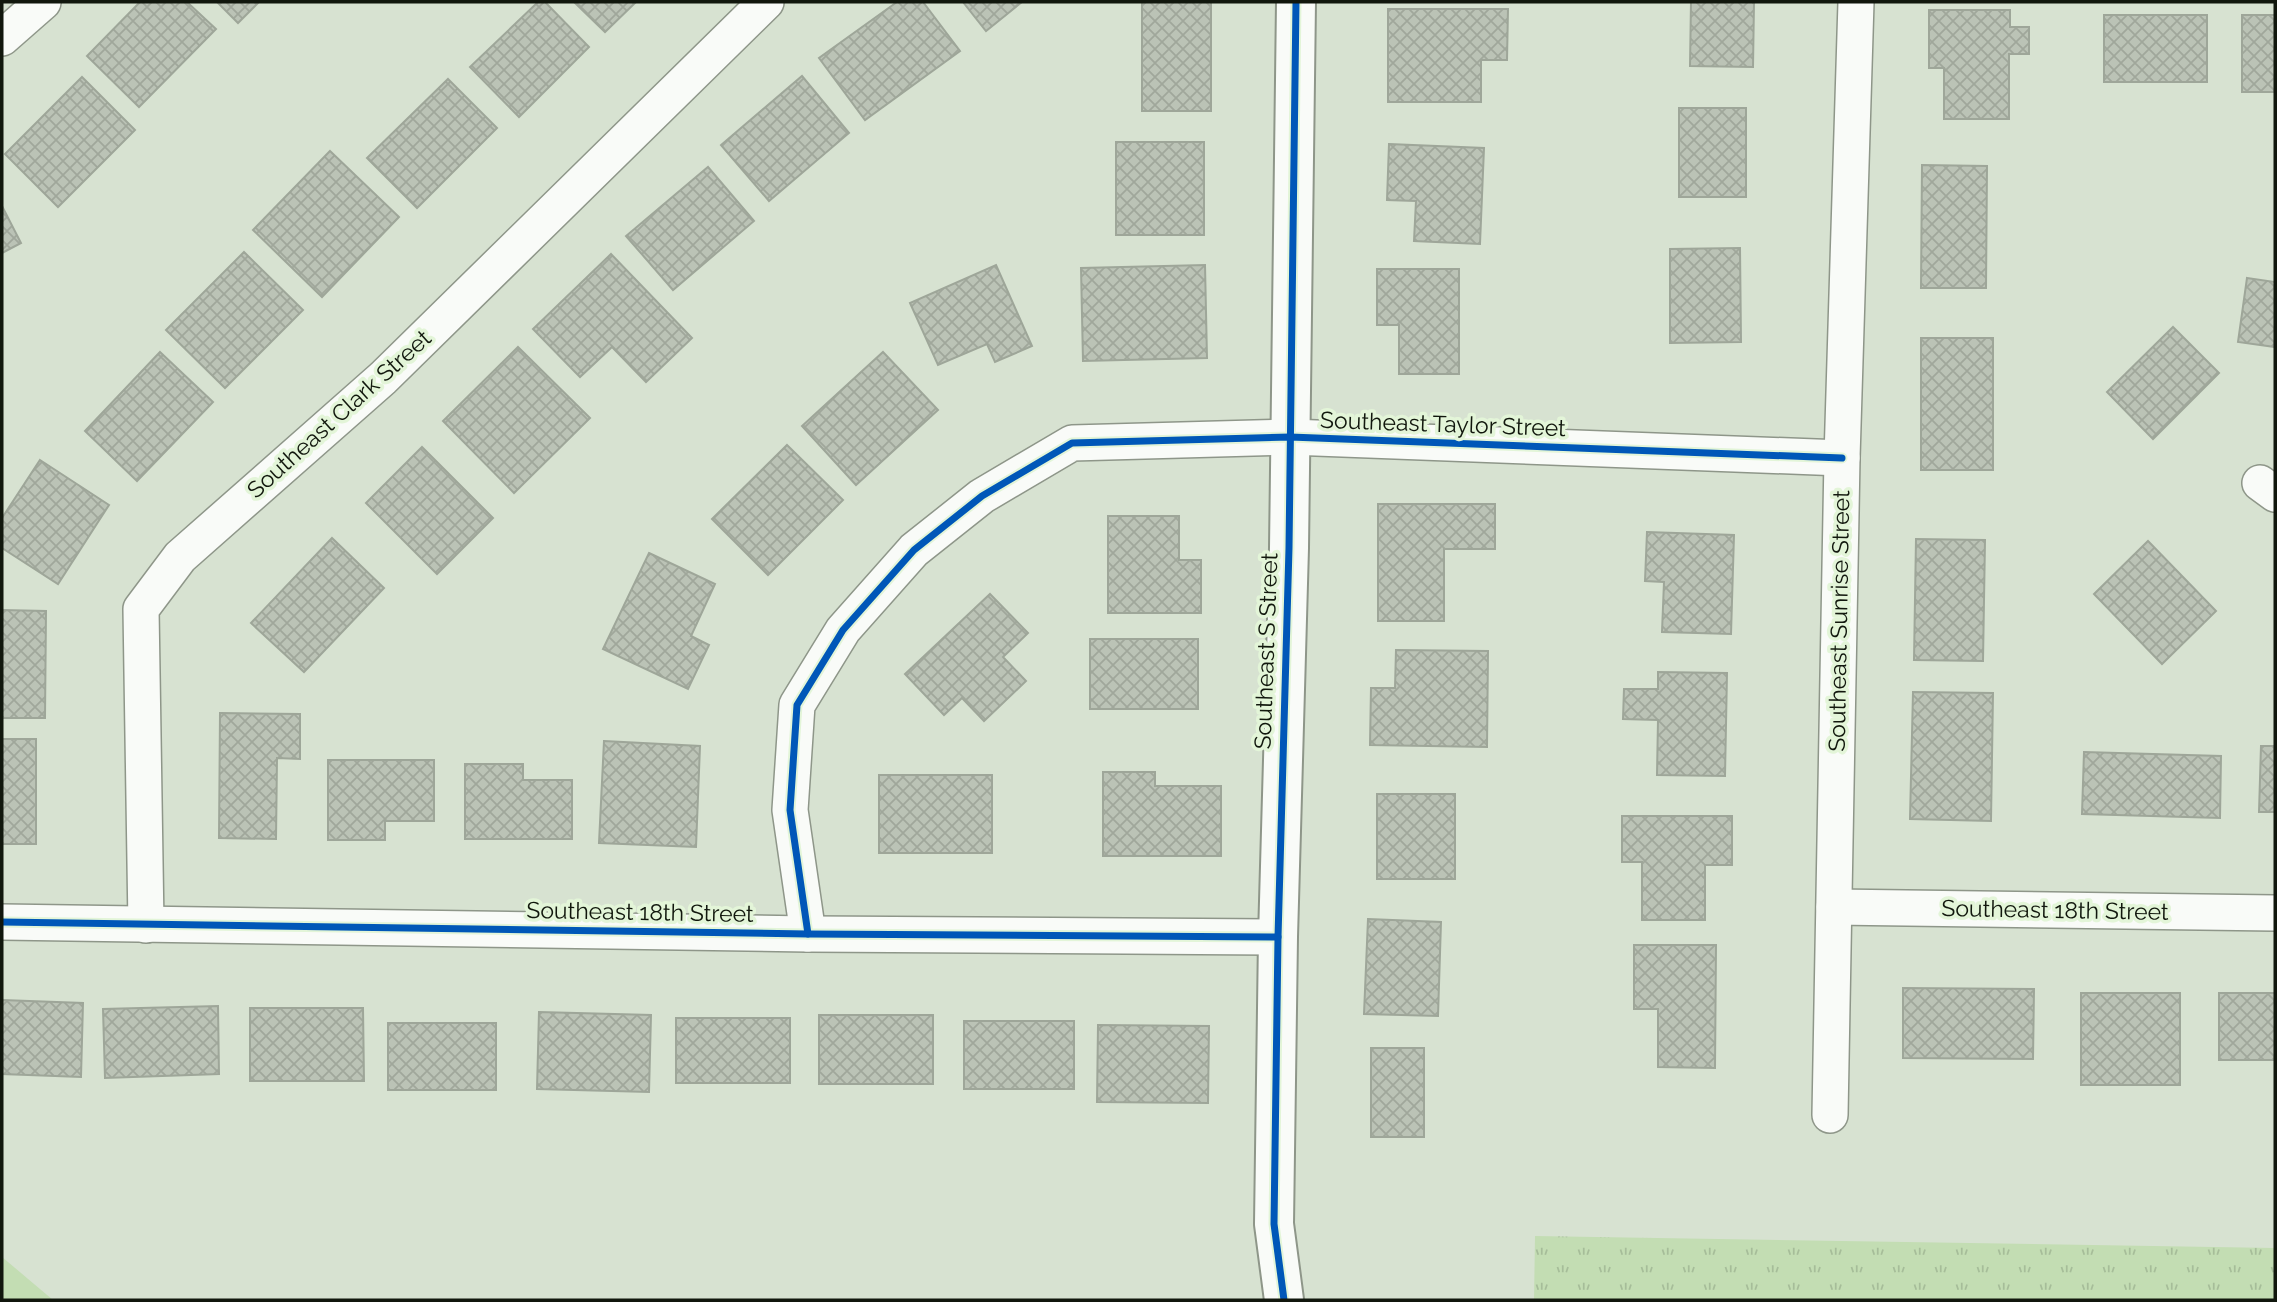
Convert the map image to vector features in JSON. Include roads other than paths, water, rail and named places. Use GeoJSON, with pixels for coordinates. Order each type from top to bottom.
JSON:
{"type":"FeatureCollection","features":[{"type":"Feature","properties":{"kind":"street"},"geometry":{"type":"LineString","coordinates":[[2,38],[43,2]]}},
{"type":"Feature","properties":{"kind":"street","name":"Southeast Clark Street"},"geometry":{"type":"LineString","coordinates":[[146,925],[141,608],[180,557],[383,378],[766,2]]}},
{"type":"Feature","properties":{"kind":"street","name":"Southeast S Street"},"geometry":{"type":"LineString","coordinates":[[1284,1300],[1274,1224],[1296,2]]}},
{"type":"Feature","properties":{"kind":"street","name":"Southeast Sunrise Street"},"geometry":{"type":"LineString","coordinates":[[1830,1115],[1842,458],[1856,2]]}},
{"type":"Feature","properties":{"kind":"street","name":"Southeast Taylor Street"},"geometry":{"type":"LineString","coordinates":[[808,934],[790,810],[797,705],[843,631],[914,550],[982,496],[1072,443],[1290,438],[1842,458]]}},
{"type":"Feature","properties":{"kind":"street","name":"Southeast 18th Street"},"geometry":{"type":"LineString","coordinates":[[1834,907],[2275,914]]}},
{"type":"Feature","properties":{"kind":"street","name":"Southeast 18th Street"},"geometry":{"type":"LineString","coordinates":[[2,922],[808,934],[1278,937]]}}]}
